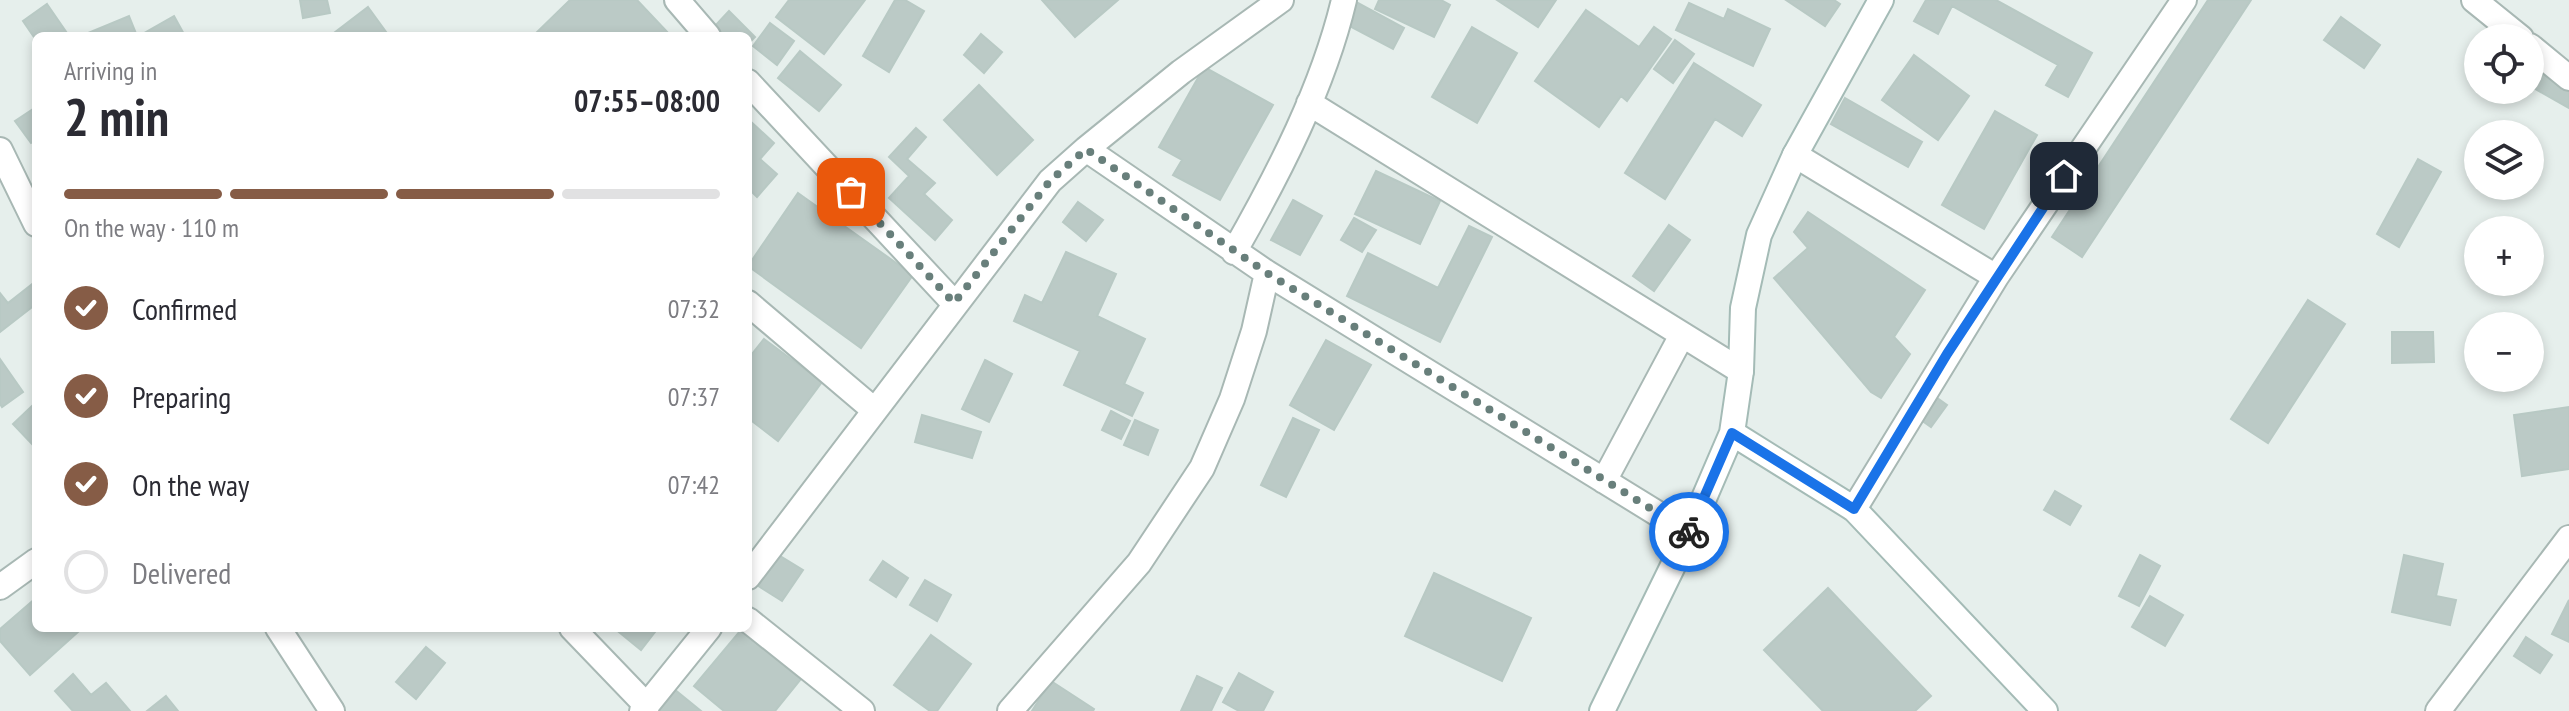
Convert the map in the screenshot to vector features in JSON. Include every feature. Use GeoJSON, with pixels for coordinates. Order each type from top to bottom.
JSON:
{"type":"FeatureCollection","features":[{"type":"Feature","properties":{"kind":"street"},"geometry":{"type":"LineString","coordinates":[[677,0],[705,32]]}},
{"type":"Feature","properties":{"kind":"street"},"geometry":{"type":"LineString","coordinates":[[752,572],[873,409],[1050,181],[1181,72],[1281,0]]}},
{"type":"Feature","properties":{"kind":"street"},"geometry":{"type":"LineString","coordinates":[[1234,252],[1260,207],[1309,103],[1325,66],[1344,0]]}},
{"type":"Feature","properties":{"kind":"street"},"geometry":{"type":"LineString","coordinates":[[1602,711],[1689,533],[1732,433],[1741,371],[1743,308],[1759,235],[1795,155],[1881,0]]}},
{"type":"Feature","properties":{"kind":"street"},"geometry":{"type":"LineString","coordinates":[[1854,509],[1996,277],[2184,0]]}},
{"type":"Feature","properties":{"kind":"street"},"geometry":{"type":"LineString","coordinates":[[2474,0],[2504,24]]}},
{"type":"Feature","properties":{"kind":"street"},"geometry":{"type":"LineString","coordinates":[[2544,57],[2569,78]]}},
{"type":"Feature","properties":{"kind":"street"},"geometry":{"type":"LineString","coordinates":[[752,86],[954,303]]}},
{"type":"Feature","properties":{"kind":"street"},"geometry":{"type":"LineString","coordinates":[[1309,103],[1741,371]]}},
{"type":"Feature","properties":{"kind":"street"},"geometry":{"type":"LineString","coordinates":[[1086,149],[1234,252],[1689,533]]}},
{"type":"Feature","properties":{"kind":"street"},"geometry":{"type":"LineString","coordinates":[[0,150],[32,216]]}},
{"type":"Feature","properties":{"kind":"street"},"geometry":{"type":"LineString","coordinates":[[1795,155],[1996,277]]}},
{"type":"Feature","properties":{"kind":"street"},"geometry":{"type":"LineString","coordinates":[[1010,711],[1139,563],[1202,468],[1232,399],[1254,331],[1267,273]]}},
{"type":"Feature","properties":{"kind":"street"},"geometry":{"type":"LineString","coordinates":[[752,306],[873,409]]}},
{"type":"Feature","properties":{"kind":"street"},"geometry":{"type":"LineString","coordinates":[[1604,481],[1682,335]]}},
{"type":"Feature","properties":{"kind":"street"},"geometry":{"type":"LineString","coordinates":[[1732,433],[1854,509],[2045,711]]}},
{"type":"Feature","properties":{"kind":"street"},"geometry":{"type":"LineString","coordinates":[[2438,711],[2569,538]]}},
{"type":"Feature","properties":{"kind":"street"},"geometry":{"type":"LineString","coordinates":[[0,587],[32,564]]}},
{"type":"Feature","properties":{"kind":"street"},"geometry":{"type":"LineString","coordinates":[[752,623],[862,711]]}},
{"type":"Feature","properties":{"kind":"street"},"geometry":{"type":"LineString","coordinates":[[281,632],[332,711]]}},
{"type":"Feature","properties":{"kind":"street"},"geometry":{"type":"LineString","coordinates":[[576,632],[644,708],[706,632]]}},
{"type":"Feature","properties":{"kind":"building"},"geometry":{"type":"Polygon","coordinates":[[[300,0],[327,0],[330,13],[303,18],[300,0]]]}},
{"type":"Feature","properties":{"kind":"building"},"geometry":{"type":"Polygon","coordinates":[[[570,0],[637,0],[667,32],[537,32],[570,0]]]}},
{"type":"Feature","properties":{"kind":"building"},"geometry":{"type":"Polygon","coordinates":[[[789,0],[865,0],[824,54],[776,17],[789,0]]]}},
{"type":"Feature","properties":{"kind":"building"},"geometry":{"type":"Polygon","coordinates":[[[895,0],[905,0],[924,11],[889,72],[863,56],[895,0]]]}},
{"type":"Feature","properties":{"kind":"building"},"geometry":{"type":"Polygon","coordinates":[[[1042,0],[1118,0],[1075,37],[1042,0]]]}},
{"type":"Feature","properties":{"kind":"building"},"geometry":{"type":"Polygon","coordinates":[[[1379,0],[1441,0],[1450,5],[1434,37],[1375,9],[1379,0]]]}},
{"type":"Feature","properties":{"kind":"building"},"geometry":{"type":"Polygon","coordinates":[[[1497,0],[1556,0],[1538,27],[1497,0]]]}},
{"type":"Feature","properties":{"kind":"building"},"geometry":{"type":"Polygon","coordinates":[[[1786,0],[1834,0],[1840,4],[1825,26],[1786,0]]]}},
{"type":"Feature","properties":{"kind":"building"},"geometry":{"type":"Polygon","coordinates":[[[1926,0],[1996,0],[2092,53],[2068,97],[2046,85],[2058,65],[1952,6],[1938,34],[1914,21],[1926,0]]]}},
{"type":"Feature","properties":{"kind":"building"},"geometry":{"type":"Polygon","coordinates":[[[2208,0],[2251,0],[2082,257],[2052,237],[2208,0]]]}},
{"type":"Feature","properties":{"kind":"building"},"geometry":{"type":"Polygon","coordinates":[[[1356,2],[1404,28],[1393,49],[1344,23],[1356,2]]]}},
{"type":"Feature","properties":{"kind":"building"},"geometry":{"type":"Polygon","coordinates":[[[1689,3],[1724,19],[1728,9],[1770,29],[1753,66],[1676,30],[1689,3]]]}},
{"type":"Feature","properties":{"kind":"building"},"geometry":{"type":"Polygon","coordinates":[[[47,4],[66,32],[32,34],[23,21],[47,4]]]}},
{"type":"Feature","properties":{"kind":"building"},"geometry":{"type":"Polygon","coordinates":[[[368,7],[386,32],[335,32],[368,7]]]}},
{"type":"Feature","properties":{"kind":"building"},"geometry":{"type":"Polygon","coordinates":[[[1586,10],[1639,47],[1654,27],[1671,39],[1627,101],[1621,96],[1599,127],[1535,81],[1586,10]]]}},
{"type":"Feature","properties":{"kind":"building"},"geometry":{"type":"Polygon","coordinates":[[[729,11],[750,32],[719,32],[714,27],[729,11]]]}},
{"type":"Feature","properties":{"kind":"building"},"geometry":{"type":"Polygon","coordinates":[[[129,16],[135,32],[91,32],[129,16]]]}},
{"type":"Feature","properties":{"kind":"building"},"geometry":{"type":"Polygon","coordinates":[[[174,16],[183,32],[146,32],[174,16]]]}},
{"type":"Feature","properties":{"kind":"building"},"geometry":{"type":"Polygon","coordinates":[[[2341,17],[2380,45],[2364,68],[2324,40],[2341,17]]]}},
{"type":"Feature","properties":{"kind":"building"},"geometry":{"type":"Polygon","coordinates":[[[770,23],[794,41],[777,65],[753,46],[770,23]]]}},
{"type":"Feature","properties":{"kind":"building"},"geometry":{"type":"Polygon","coordinates":[[[1472,27],[1517,53],[1477,123],[1432,97],[1472,27]]]}},
{"type":"Feature","properties":{"kind":"building"},"geometry":{"type":"Polygon","coordinates":[[[981,34],[1002,52],[984,73],[964,55],[981,34]]]}},
{"type":"Feature","properties":{"kind":"building"},"geometry":{"type":"Polygon","coordinates":[[[1675,40],[1694,54],[1673,83],[1654,69],[1675,40]]]}},
{"type":"Feature","properties":{"kind":"building"},"geometry":{"type":"Polygon","coordinates":[[[800,51],[841,85],[819,111],[778,78],[800,51]]]}},
{"type":"Feature","properties":{"kind":"building"},"geometry":{"type":"Polygon","coordinates":[[[1914,55],[1969,96],[1938,140],[1882,100],[1914,55]]]}},
{"type":"Feature","properties":{"kind":"building"},"geometry":{"type":"Polygon","coordinates":[[[1694,63],[1761,105],[1742,136],[1715,119],[1665,199],[1625,173],[1694,63]]]}},
{"type":"Feature","properties":{"kind":"building"},"geometry":{"type":"Polygon","coordinates":[[[1204,67],[1273,105],[1220,200],[1173,175],[1182,160],[1159,147],[1204,67]]]}},
{"type":"Feature","properties":{"kind":"building"},"geometry":{"type":"Polygon","coordinates":[[[2544,67],[2569,81],[2569,108],[2544,94],[2544,67]]]}},
{"type":"Feature","properties":{"kind":"building"},"geometry":{"type":"Polygon","coordinates":[[[979,85],[1033,140],[997,175],[944,120],[979,85]]]}},
{"type":"Feature","properties":{"kind":"building"},"geometry":{"type":"Polygon","coordinates":[[[1845,98],[1922,142],[1908,167],[1831,124],[1845,98]]]}},
{"type":"Feature","properties":{"kind":"building"},"geometry":{"type":"Polygon","coordinates":[[[32,110],[32,142],[31,143],[15,121],[32,110]]]}},
{"type":"Feature","properties":{"kind":"building"},"geometry":{"type":"Polygon","coordinates":[[[1995,111],[2037,135],[1984,229],[1942,205],[1995,111]]]}},
{"type":"Feature","properties":{"kind":"building"},"geometry":{"type":"Polygon","coordinates":[[[752,123],[774,143],[760,159],[777,174],[757,197],[752,192],[752,123]]]}},
{"type":"Feature","properties":{"kind":"building"},"geometry":{"type":"Polygon","coordinates":[[[916,128],[926,137],[907,159],[935,183],[924,194],[952,220],[935,240],[889,198],[909,176],[889,157],[916,128]]]}},
{"type":"Feature","properties":{"kind":"building"},"geometry":{"type":"Polygon","coordinates":[[[2418,159],[2441,172],[2399,247],[2377,234],[2418,159]]]}},
{"type":"Feature","properties":{"kind":"building"},"geometry":{"type":"Polygon","coordinates":[[[1376,171],[1440,201],[1420,244],[1355,214],[1376,171]]]}},
{"type":"Feature","properties":{"kind":"building"},"geometry":{"type":"Polygon","coordinates":[[[798,193],[913,275],[861,348],[752,269],[752,260],[798,193]]]}},
{"type":"Feature","properties":{"kind":"building"},"geometry":{"type":"Polygon","coordinates":[[[1293,200],[1322,216],[1300,255],[1271,240],[1293,200]]]}},
{"type":"Feature","properties":{"kind":"building"},"geometry":{"type":"Polygon","coordinates":[[[1078,202],[1103,220],[1086,241],[1063,222],[1078,202]]]}},
{"type":"Feature","properties":{"kind":"building"},"geometry":{"type":"Polygon","coordinates":[[[1808,212],[1925,290],[1894,337],[1910,354],[1881,398],[1871,392],[1774,278],[1808,248],[1794,232],[1808,212]]]}},
{"type":"Feature","properties":{"kind":"building"},"geometry":{"type":"Polygon","coordinates":[[[1354,218],[1376,230],[1362,252],[1341,240],[1354,218]]]}},
{"type":"Feature","properties":{"kind":"building"},"geometry":{"type":"Polygon","coordinates":[[[1669,225],[1690,240],[1654,291],[1633,276],[1669,225]]]}},
{"type":"Feature","properties":{"kind":"building"},"geometry":{"type":"Polygon","coordinates":[[[1469,226],[1492,237],[1440,342],[1347,296],[1368,253],[1438,288],[1469,226]]]}},
{"type":"Feature","properties":{"kind":"building"},"geometry":{"type":"Polygon","coordinates":[[[1066,252],[1116,274],[1097,316],[1145,339],[1124,384],[1143,393],[1132,416],[1064,385],[1080,351],[1014,321],[1025,295],[1042,303],[1066,252]]]}},
{"type":"Feature","properties":{"kind":"building"},"geometry":{"type":"Polygon","coordinates":[[[32,284],[32,307],[0,332],[0,293],[8,303],[32,284]]]}},
{"type":"Feature","properties":{"kind":"building"},"geometry":{"type":"Polygon","coordinates":[[[2308,300],[2345,324],[2268,443],[2231,419],[2308,300]]]}},
{"type":"Feature","properties":{"kind":"building"},"geometry":{"type":"Polygon","coordinates":[[[2392,332],[2433,332],[2434,362],[2392,363],[2392,332]]]}},
{"type":"Feature","properties":{"kind":"building"},"geometry":{"type":"Polygon","coordinates":[[[764,339],[822,382],[778,441],[752,421],[752,354],[764,339]]]}},
{"type":"Feature","properties":{"kind":"building"},"geometry":{"type":"Polygon","coordinates":[[[1326,340],[1371,365],[1334,430],[1290,405],[1326,340]]]}},
{"type":"Feature","properties":{"kind":"building"},"geometry":{"type":"Polygon","coordinates":[[[0,359],[23,392],[2,407],[0,404],[0,359]]]}},
{"type":"Feature","properties":{"kind":"building"},"geometry":{"type":"Polygon","coordinates":[[[985,360],[1012,374],[989,422],[962,409],[985,360]]]}},
{"type":"Feature","properties":{"kind":"building"},"geometry":{"type":"Polygon","coordinates":[[[1926,390],[1947,405],[1931,427],[1910,412],[1926,390]]]}},
{"type":"Feature","properties":{"kind":"building"},"geometry":{"type":"Polygon","coordinates":[[[32,406],[32,444],[13,424],[32,406]]]}},
{"type":"Feature","properties":{"kind":"building"},"geometry":{"type":"Polygon","coordinates":[[[2569,407],[2569,469],[2522,476],[2514,415],[2569,407]]]}},
{"type":"Feature","properties":{"kind":"building"},"geometry":{"type":"Polygon","coordinates":[[[1111,411],[1130,421],[1121,439],[1102,430],[1111,411]]]}},
{"type":"Feature","properties":{"kind":"building"},"geometry":{"type":"Polygon","coordinates":[[[922,415],[981,432],[972,458],[915,442],[922,415]]]}},
{"type":"Feature","properties":{"kind":"building"},"geometry":{"type":"Polygon","coordinates":[[[1293,418],[1319,430],[1286,497],[1261,485],[1293,418]]]}},
{"type":"Feature","properties":{"kind":"building"},"geometry":{"type":"Polygon","coordinates":[[[1135,420],[1158,430],[1148,455],[1124,445],[1135,420]]]}},
{"type":"Feature","properties":{"kind":"building"},"geometry":{"type":"Polygon","coordinates":[[[2055,491],[2081,506],[2070,525],[2044,510],[2055,491]]]}},
{"type":"Feature","properties":{"kind":"building"},"geometry":{"type":"Polygon","coordinates":[[[772,551],[803,570],[782,601],[752,582],[772,551]]]}},
{"type":"Feature","properties":{"kind":"building"},"geometry":{"type":"Polygon","coordinates":[[[2140,555],[2160,566],[2139,606],[2119,596],[2140,555]]]}},
{"type":"Feature","properties":{"kind":"building"},"geometry":{"type":"Polygon","coordinates":[[[2404,555],[2443,564],[2436,596],[2456,600],[2450,625],[2392,612],[2404,555]]]}},
{"type":"Feature","properties":{"kind":"building"},"geometry":{"type":"Polygon","coordinates":[[[883,561],[908,578],[896,597],[870,580],[883,561]]]}},
{"type":"Feature","properties":{"kind":"building"},"geometry":{"type":"Polygon","coordinates":[[[1434,573],[1531,618],[1502,681],[1405,636],[1434,573]]]}},
{"type":"Feature","properties":{"kind":"building"},"geometry":{"type":"Polygon","coordinates":[[[925,580],[951,595],[937,621],[910,605],[925,580]]]}},
{"type":"Feature","properties":{"kind":"building"},"geometry":{"type":"Polygon","coordinates":[[[1828,588],[1931,696],[1915,711],[1823,711],[1764,650],[1828,588]]]}},
{"type":"Feature","properties":{"kind":"building"},"geometry":{"type":"Polygon","coordinates":[[[2150,596],[2183,615],[2165,646],[2132,627],[2150,596]]]}},
{"type":"Feature","properties":{"kind":"building"},"geometry":{"type":"Polygon","coordinates":[[[2569,600],[2569,642],[2552,634],[2569,600]]]}},
{"type":"Feature","properties":{"kind":"building"},"geometry":{"type":"Polygon","coordinates":[[[32,601],[32,632],[78,632],[30,675],[0,641],[0,629],[32,601]]]}},
{"type":"Feature","properties":{"kind":"building"},"geometry":{"type":"Polygon","coordinates":[[[619,632],[655,632],[641,650],[619,632]]]}},
{"type":"Feature","properties":{"kind":"building"},"geometry":{"type":"Polygon","coordinates":[[[739,632],[743,632],[801,679],[775,711],[724,711],[694,686],[739,632]]]}},
{"type":"Feature","properties":{"kind":"building"},"geometry":{"type":"Polygon","coordinates":[[[931,635],[971,664],[937,711],[930,711],[894,685],[931,635]]]}},
{"type":"Feature","properties":{"kind":"building"},"geometry":{"type":"Polygon","coordinates":[[[2526,637],[2552,655],[2540,673],[2514,656],[2526,637]]]}},
{"type":"Feature","properties":{"kind":"building"},"geometry":{"type":"Polygon","coordinates":[[[426,647],[445,663],[416,699],[396,682],[426,647]]]}},
{"type":"Feature","properties":{"kind":"building"},"geometry":{"type":"Polygon","coordinates":[[[1239,673],[1273,692],[1263,711],[1239,711],[1223,702],[1239,673]]]}},
{"type":"Feature","properties":{"kind":"building"},"geometry":{"type":"Polygon","coordinates":[[[73,674],[91,695],[106,683],[130,711],[73,711],[55,691],[73,674]]]}},
{"type":"Feature","properties":{"kind":"building"},"geometry":{"type":"Polygon","coordinates":[[[1197,676],[1222,688],[1211,711],[1181,711],[1197,676]]]}},
{"type":"Feature","properties":{"kind":"building"},"geometry":{"type":"Polygon","coordinates":[[[1051,681],[1094,709],[1093,711],[1032,711],[1051,681]]]}},
{"type":"Feature","properties":{"kind":"building"},"geometry":{"type":"Polygon","coordinates":[[[674,689],[701,711],[656,711],[674,689]]]}},
{"type":"Feature","properties":{"kind":"building"},"geometry":{"type":"Polygon","coordinates":[[[166,696],[178,711],[147,711],[166,696]]]}},
{"type":"Feature","properties":{"kind":"way so far"},"geometry":{"type":"LineString","coordinates":[[851,192],[954,303],[1050,181],[1086,149],[1267,273],[1689,532]]}},
{"type":"Feature","properties":{"kind":"route"},"geometry":{"type":"LineString","coordinates":[[1689,532],[1732,433],[1854,509],[1947,354],[2064,176]]}}]}
